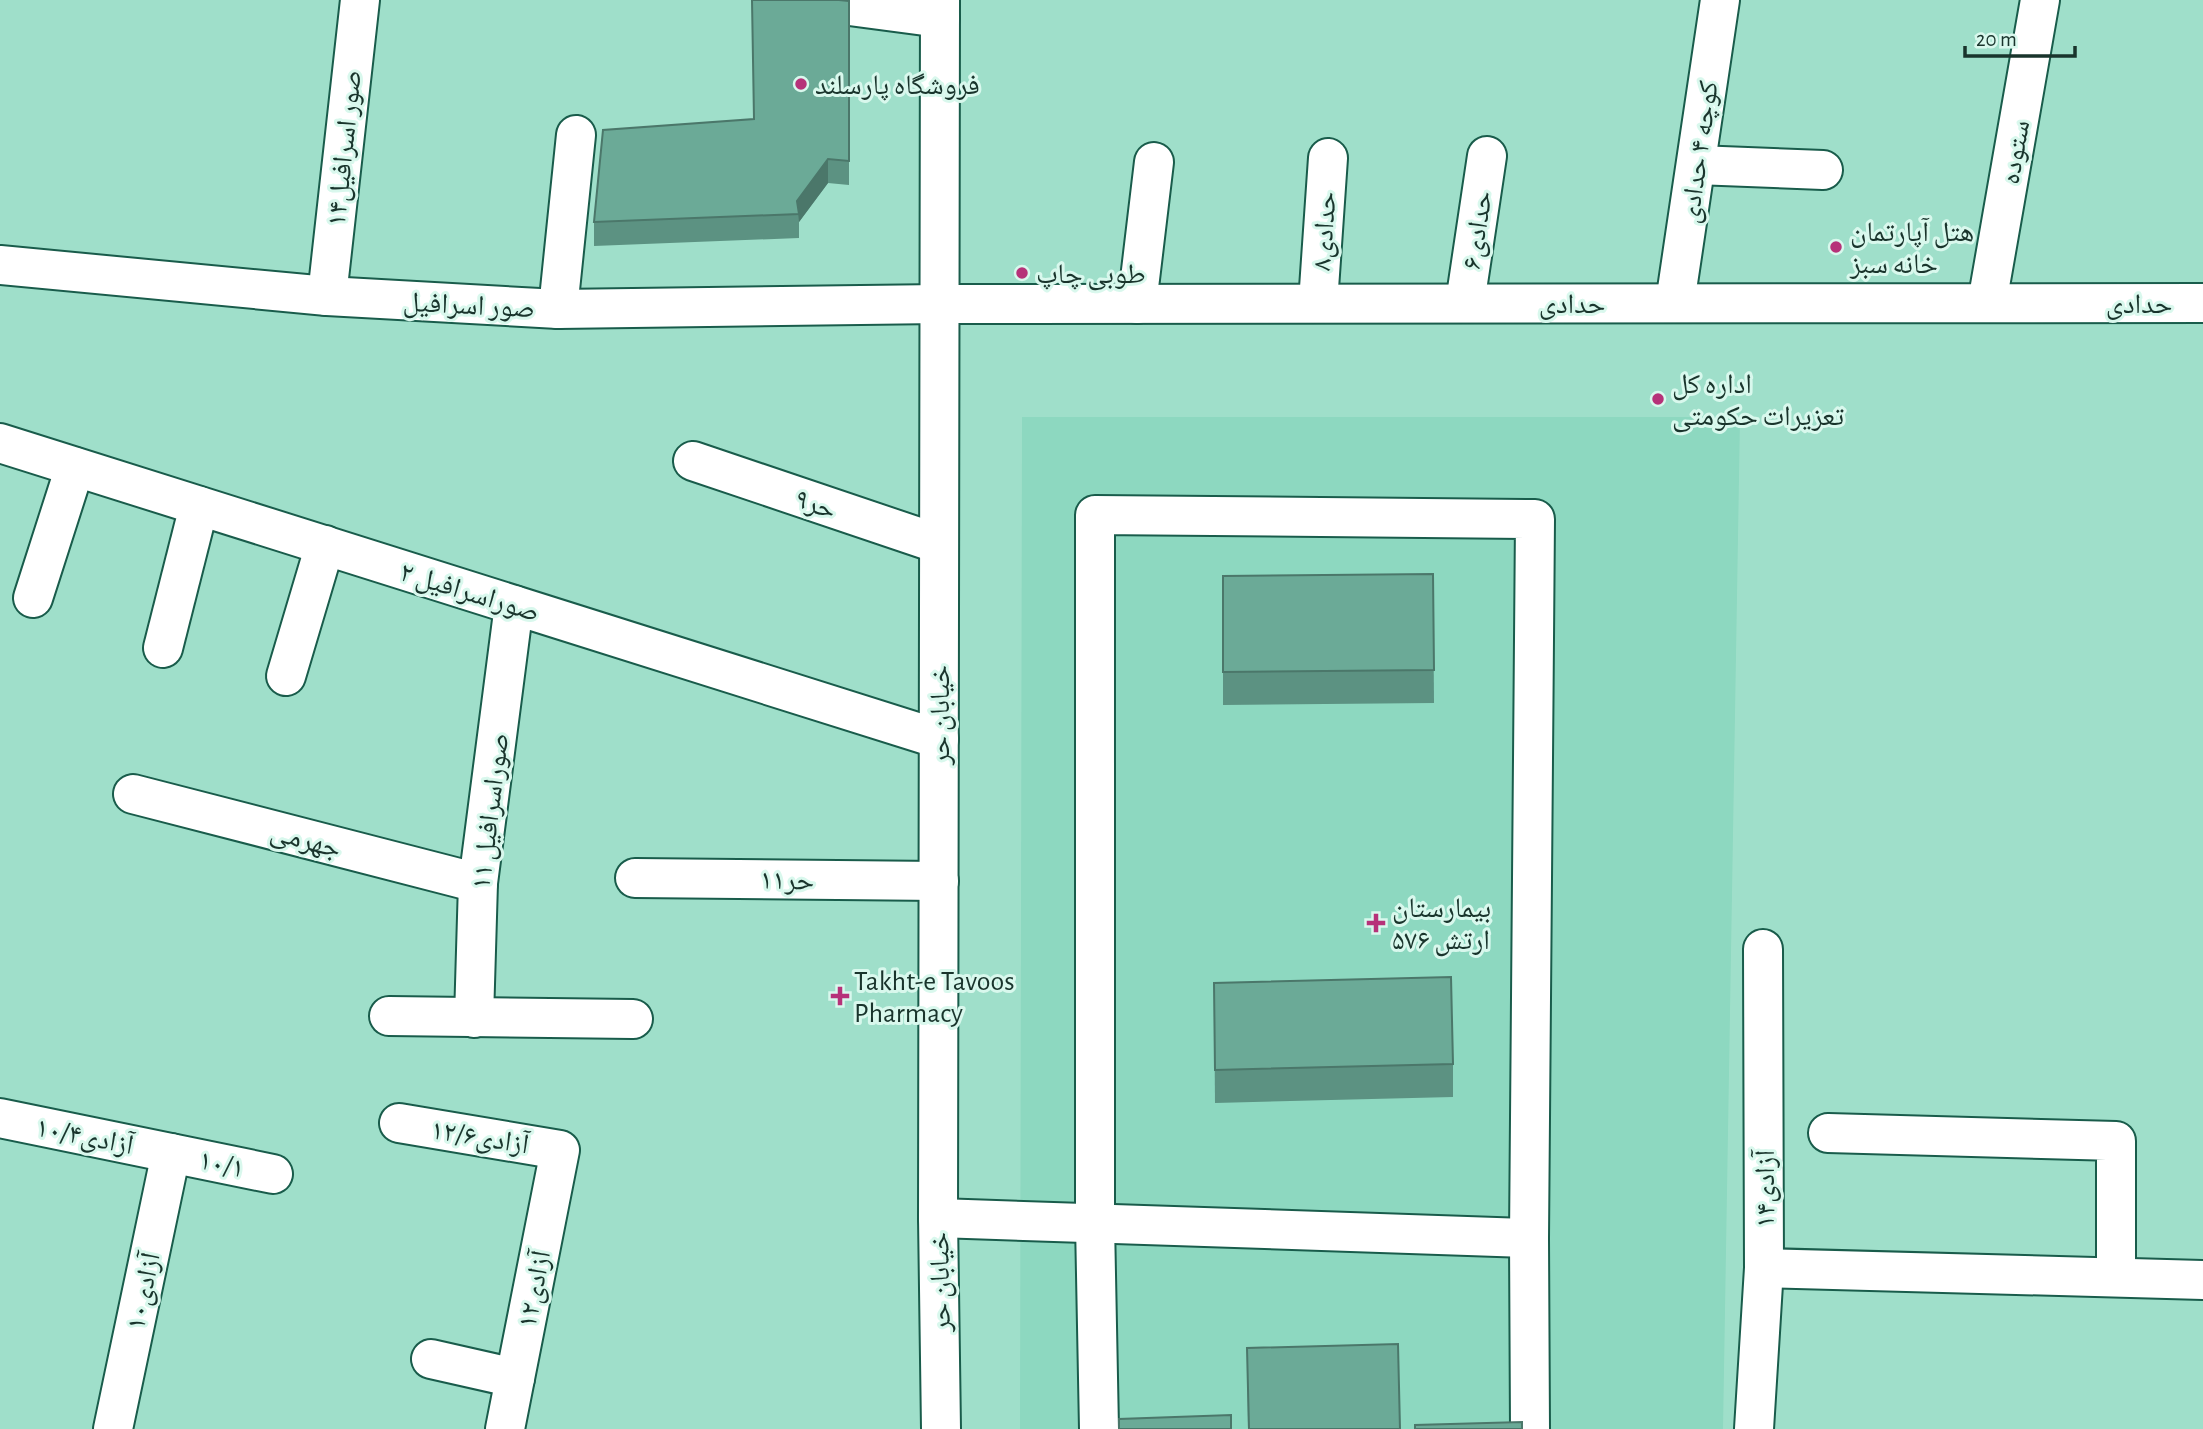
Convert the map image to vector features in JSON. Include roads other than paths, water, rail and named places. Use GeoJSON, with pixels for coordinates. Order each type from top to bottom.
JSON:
{"type":"FeatureCollection","features":[{"type":"Feature","properties":{"kind":"street","name":"صور اسرافیل۱۴"},"geometry":{"type":"LineString","coordinates":[[327,296],[360,0]]}},
{"type":"Feature","properties":{"kind":"street"},"geometry":{"type":"LineString","coordinates":[[804,0],[940,9]]}},
{"type":"Feature","properties":{"kind":"street","name":"کوچه ۴ حدادی"},"geometry":{"type":"LineString","coordinates":[[1675,303],[1720,0]]}},
{"type":"Feature","properties":{"kind":"street","name":"ستوده"},"geometry":{"type":"LineString","coordinates":[[1987,303],[2040,0]]}},
{"type":"Feature","properties":{"kind":"street","name":"خیابان حر"},"geometry":{"type":"LineString","coordinates":[[940,9],[938,1218],[941,1429]]}},
{"type":"Feature","properties":{"kind":"street"},"geometry":{"type":"LineString","coordinates":[[558,309],[576,135]]}},
{"type":"Feature","properties":{"kind":"street","name":"۶حدادی"},"geometry":{"type":"LineString","coordinates":[[1465,303],[1487,156]]}},
{"type":"Feature","properties":{"kind":"street","name":"۸حدادی"},"geometry":{"type":"LineString","coordinates":[[1318,303],[1328,158]]}},
{"type":"Feature","properties":{"kind":"street"},"geometry":{"type":"LineString","coordinates":[[1138,304],[1154,162]]}},
{"type":"Feature","properties":{"kind":"street"},"geometry":{"type":"LineString","coordinates":[[1696,165],[1823,170]]}},
{"type":"Feature","properties":{"kind":"street","name":"صور اسرافیل"},"geometry":{"type":"LineString","coordinates":[[0,265],[327,296],[558,309],[940,304]]}},
{"type":"Feature","properties":{"kind":"street","name":"حدادی"},"geometry":{"type":"LineString","coordinates":[[940,304],[2203,303]]}},
{"type":"Feature","properties":{"kind":"street","name":"صوراسرافیل ۲"},"geometry":{"type":"LineString","coordinates":[[0,443],[939,739]]}},
{"type":"Feature","properties":{"kind":"street","name":"حر۹"},"geometry":{"type":"LineString","coordinates":[[693,461],[939,544]]}},
{"type":"Feature","properties":{"kind":"street"},"geometry":{"type":"LineString","coordinates":[[33,598],[75,467]]}},
{"type":"Feature","properties":{"kind":"street"},"geometry":{"type":"LineString","coordinates":[[163,648],[200,506]]}},
{"type":"Feature","properties":{"kind":"street"},"geometry":{"type":"LineString","coordinates":[[1099,1429],[1095,1223],[1095,515],[1535,519],[1530,1429]]}},
{"type":"Feature","properties":{"kind":"street"},"geometry":{"type":"LineString","coordinates":[[286,676],[325,545]]}},
{"type":"Feature","properties":{"kind":"street","name":"صوراسرافیل ۱۱"},"geometry":{"type":"LineString","coordinates":[[474,1018],[478,883],[514,605]]}},
{"type":"Feature","properties":{"kind":"street","name":"جهرمی"},"geometry":{"type":"LineString","coordinates":[[133,794],[478,883]]}},
{"type":"Feature","properties":{"kind":"street","name":"حر۱۱"},"geometry":{"type":"LineString","coordinates":[[635,878],[939,881]]}},
{"type":"Feature","properties":{"kind":"street","name":"آزادی۱۴"},"geometry":{"type":"LineString","coordinates":[[1754,1429],[1764,1268],[1763,949]]}},
{"type":"Feature","properties":{"kind":"street"},"geometry":{"type":"LineString","coordinates":[[389,1016],[633,1019]]}},
{"type":"Feature","properties":{"kind":"street","name":"آزادی۱۰/۴"},"geometry":{"type":"LineString","coordinates":[[0,1118],[171,1153]]}},
{"type":"Feature","properties":{"kind":"street","name":"آزادی۱۲/۶"},"geometry":{"type":"LineString","coordinates":[[399,1124],[560,1150]]}},
{"type":"Feature","properties":{"kind":"street"},"geometry":{"type":"LineString","coordinates":[[1828,1133],[2116,1141],[2116,1278]]}},
{"type":"Feature","properties":{"kind":"street","name":"آزادی۱۲"},"geometry":{"type":"LineString","coordinates":[[505,1429],[560,1150]]}},
{"type":"Feature","properties":{"kind":"street","name":"۱۰/۱"},"geometry":{"type":"LineString","coordinates":[[171,1153],[274,1174]]}},
{"type":"Feature","properties":{"kind":"street","name":"آزادی۱۰"},"geometry":{"type":"LineString","coordinates":[[113,1429],[171,1153]]}},
{"type":"Feature","properties":{"kind":"street"},"geometry":{"type":"LineString","coordinates":[[938,1218],[1529,1238]]}},
{"type":"Feature","properties":{"kind":"street"},"geometry":{"type":"LineString","coordinates":[[1764,1268],[2203,1280]]}},
{"type":"Feature","properties":{"kind":"street"},"geometry":{"type":"LineString","coordinates":[[432,1359],[515,1378]]}},
{"type":"Feature","properties":{"kind":"place","name":"فروشگاه پارسلند"},"geometry":{"type":"Point","coordinates":[801,84]}},
{"type":"Feature","properties":{"kind":"place","name":"هتل آپارتمان خانه سبز"},"geometry":{"type":"Point","coordinates":[1836,247]}},
{"type":"Feature","properties":{"kind":"place","name":"طوبی چاپ"},"geometry":{"type":"Point","coordinates":[1022,273]}},
{"type":"Feature","properties":{"kind":"place","name":"اداره کل تعزیرات حکومتی"},"geometry":{"type":"Point","coordinates":[1658,399]}},
{"type":"Feature","properties":{"kind":"place","name":"بیمارستان ۵۷۶ ارتش"},"geometry":{"type":"Point","coordinates":[1376,923]}},
{"type":"Feature","properties":{"kind":"place","name":"Takht-e Tavoos Pharmacy"},"geometry":{"type":"Point","coordinates":[840,996]}}]}
